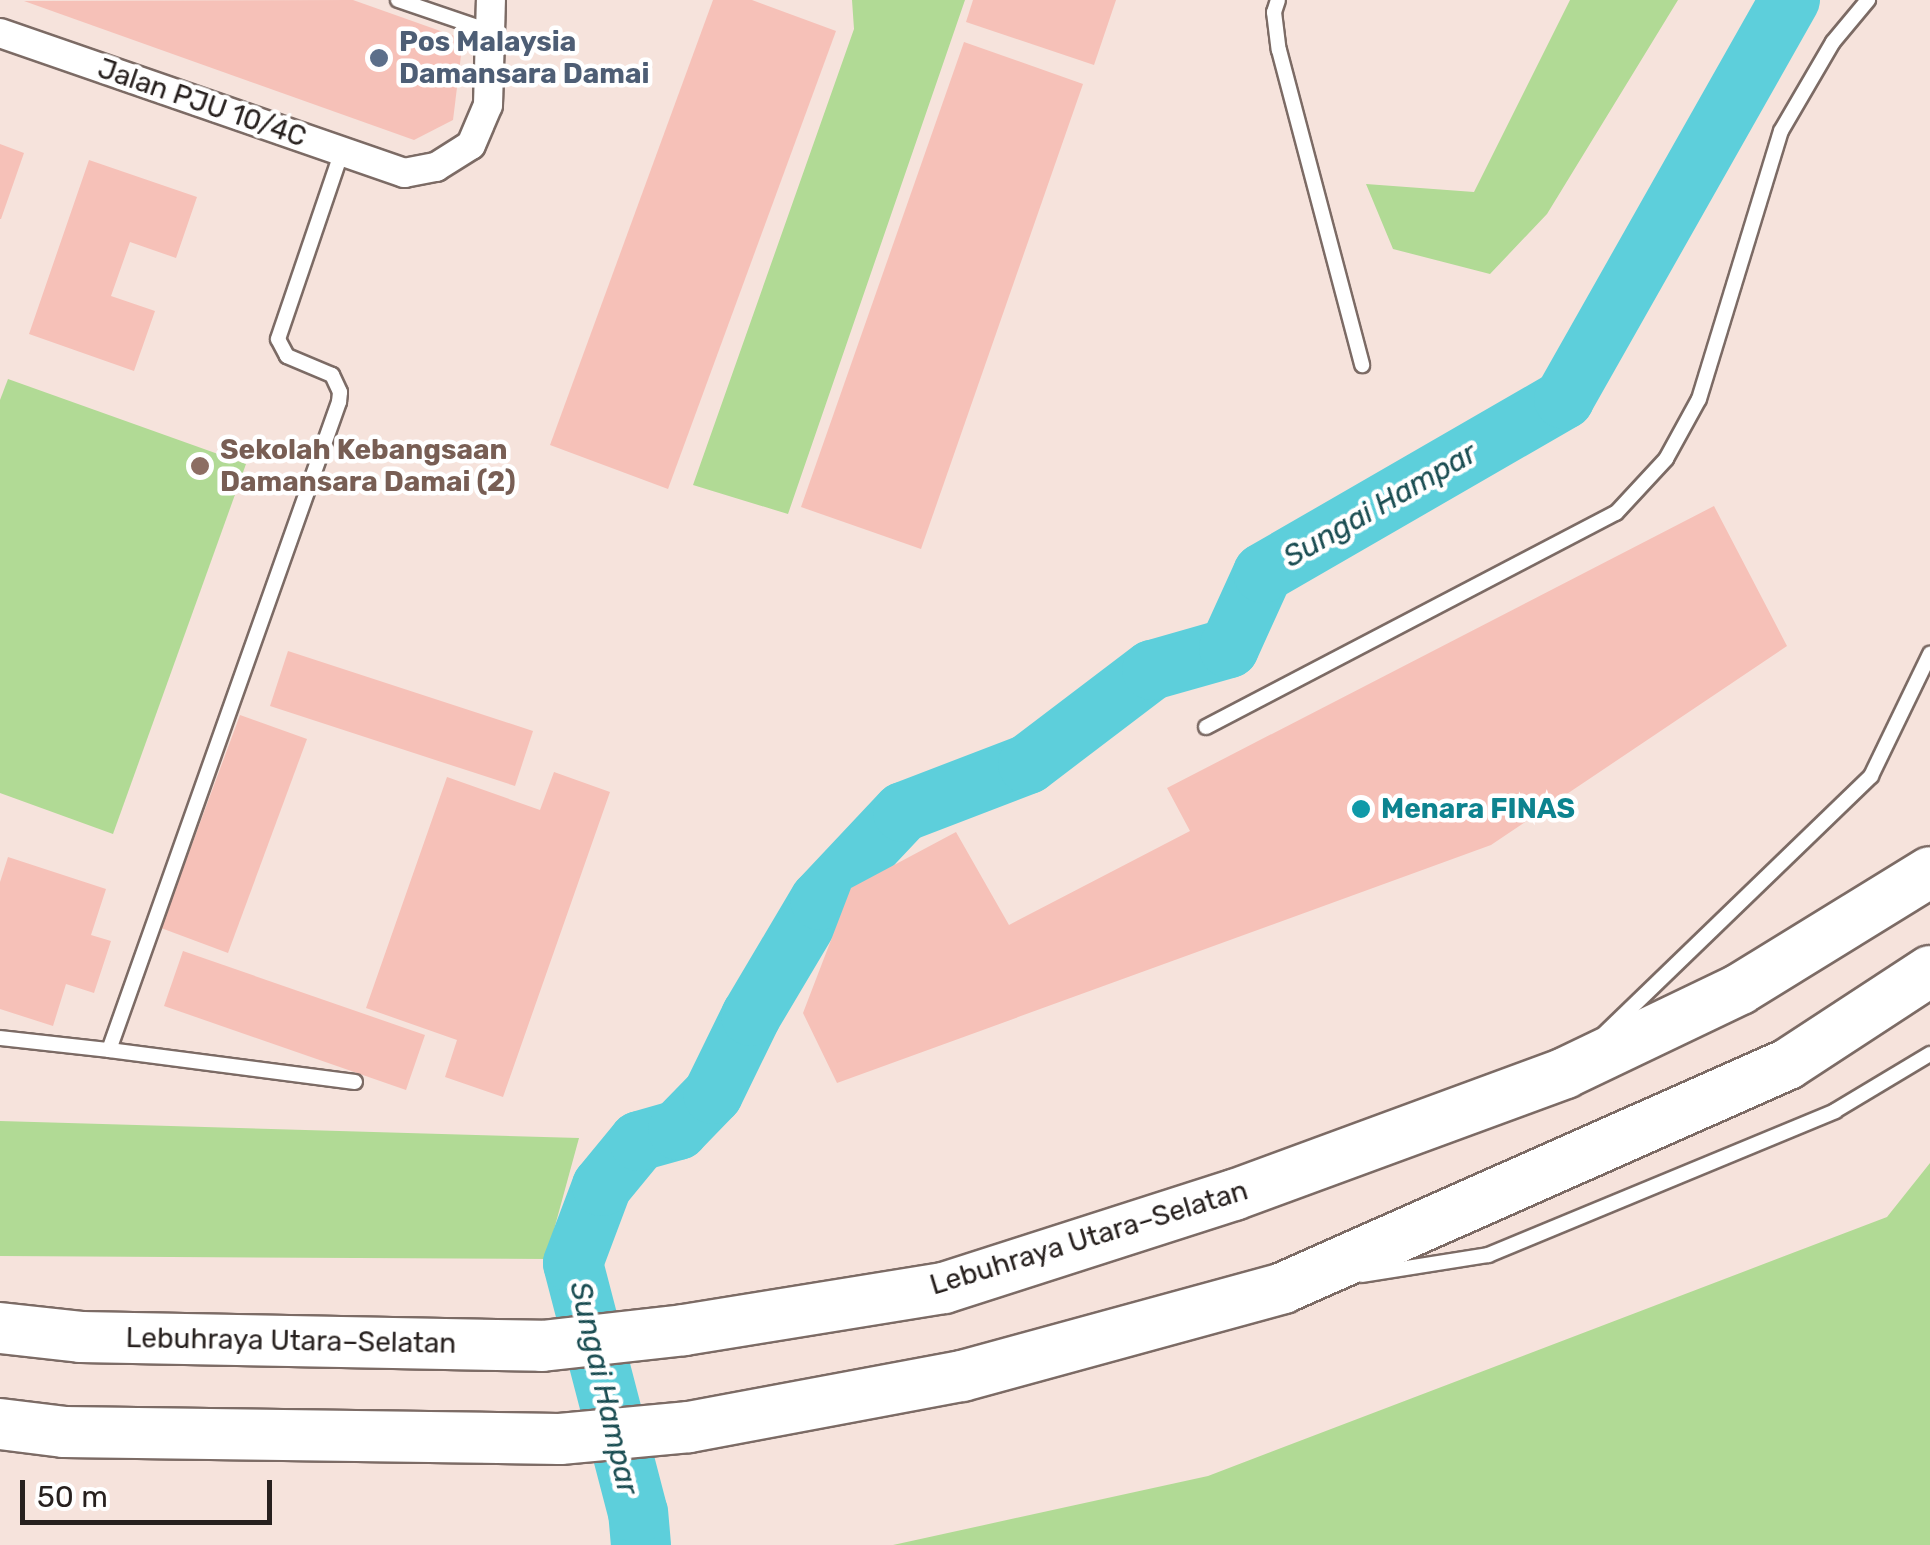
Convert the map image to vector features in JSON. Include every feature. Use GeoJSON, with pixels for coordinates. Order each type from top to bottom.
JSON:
{"type":"FeatureCollection","features":[{"type":"Feature","properties":{"kind":"highway","name":"Lebuhraya Utara–Selatan"},"geometry":{"type":"LineString","coordinates":[[0,1328],[81,1338],[542,1346],[684,1330],[944,1288],[1234,1194],[1565,1073],[1740,989],[1930,872]]}},
{"type":"Feature","properties":{"kind":"highway"},"geometry":{"type":"LineString","coordinates":[[0,1424],[64,1432],[560,1440],[688,1427],[962,1376],[1283,1288],[1788,1064],[1930,972]]}},
{"type":"Feature","properties":{"kind":"street"},"geometry":{"type":"LineString","coordinates":[[491,0],[492,32]]}},
{"type":"Feature","properties":{"kind":"street","name":"Jalan PJU 10/4C"},"geometry":{"type":"LineString","coordinates":[[0,33],[404,173],[436,167],[472,145],[488,105],[492,32]]}},
{"type":"Feature","properties":{"kind":"lane"},"geometry":{"type":"LineString","coordinates":[[398,0],[492,32]]}},
{"type":"Feature","properties":{"kind":"lane"},"geometry":{"type":"LineString","coordinates":[[1278,0],[1274,12],[1279,50],[1362,365]]}},
{"type":"Feature","properties":{"kind":"lane"},"geometry":{"type":"LineString","coordinates":[[1206,726],[1616,513],[1653,472],[1699,400],[1781,131],[1834,42],[1868,0]]}},
{"type":"Feature","properties":{"kind":"lane"},"geometry":{"type":"LineString","coordinates":[[108,1050],[338,402],[340,392],[332,374],[287,356],[278,339],[342,152]]}},
{"type":"Feature","properties":{"kind":"lane"},"geometry":{"type":"LineString","coordinates":[[1565,1073],[1871,776],[1930,654]]}},
{"type":"Feature","properties":{"kind":"lane"},"geometry":{"type":"LineString","coordinates":[[0,1038],[355,1082]]}},
{"type":"Feature","properties":{"kind":"lane"},"geometry":{"type":"LineString","coordinates":[[1283,1288],[1488,1255],[1835,1111],[1930,1054]]}},
{"type":"Feature","properties":{"kind":"green space"},"geometry":{"type":"Polygon","coordinates":[[[852,0],[965,0],[788,514],[693,485],[854,29],[852,0]]]}},
{"type":"Feature","properties":{"kind":"green space"},"geometry":{"type":"Polygon","coordinates":[[[1570,0],[1678,0],[1547,214],[1490,274],[1393,249],[1366,184],[1474,192],[1570,0]]]}},
{"type":"Feature","properties":{"kind":"green space"},"geometry":{"type":"Polygon","coordinates":[[[8,379],[246,464],[113,834],[0,793],[0,400],[8,379]]]}},
{"type":"Feature","properties":{"kind":"green space"},"geometry":{"type":"Polygon","coordinates":[[[0,1121],[579,1138],[546,1259],[0,1256],[0,1121]]]}},
{"type":"Feature","properties":{"kind":"green space"},"geometry":{"type":"Polygon","coordinates":[[[1930,1163],[1930,1545],[893,1545],[1208,1476],[1887,1217],[1930,1163]]]}},
{"type":"Feature","properties":{"kind":"building"},"geometry":{"type":"Polygon","coordinates":[[[353,0],[463,39],[453,120],[414,140],[24,1],[353,0]]]}},
{"type":"Feature","properties":{"kind":"building"},"geometry":{"type":"Polygon","coordinates":[[[713,0],[752,0],[836,31],[668,489],[550,445],[713,0]]]}},
{"type":"Feature","properties":{"kind":"building"},"geometry":{"type":"Polygon","coordinates":[[[973,0],[1116,0],[1094,65],[966,22],[973,0]]]}},
{"type":"Feature","properties":{"kind":"building"},"geometry":{"type":"Polygon","coordinates":[[[964,42],[1083,84],[921,549],[801,507],[964,42]]]}},
{"type":"Feature","properties":{"kind":"building"},"geometry":{"type":"Polygon","coordinates":[[[0,144],[24,153],[1,219],[0,219],[0,144]]]}},
{"type":"Feature","properties":{"kind":"building"},"geometry":{"type":"Polygon","coordinates":[[[89,160],[197,197],[176,258],[130,242],[111,296],[155,311],[134,371],[29,334],[89,160]]]}},
{"type":"Feature","properties":{"kind":"building","name":"Menara FINAS"},"geometry":{"type":"Polygon","coordinates":[[[1714,506],[1787,646],[1491,845],[837,1083],[803,1013],[851,888],[956,832],[1009,925],[1190,831],[1167,788],[1714,506]]]}},
{"type":"Feature","properties":{"kind":"building"},"geometry":{"type":"Polygon","coordinates":[[[288,651],[533,731],[515,786],[270,706],[288,651]]]}},
{"type":"Feature","properties":{"kind":"building"},"geometry":{"type":"Polygon","coordinates":[[[240,715],[307,739],[228,953],[161,928],[240,715]]]}},
{"type":"Feature","properties":{"kind":"building"},"geometry":{"type":"Polygon","coordinates":[[[554,772],[610,792],[503,1097],[445,1077],[457,1040],[366,1008],[447,777],[540,810],[554,772]]]}},
{"type":"Feature","properties":{"kind":"building"},"geometry":{"type":"Polygon","coordinates":[[[8,857],[106,889],[91,935],[111,941],[94,993],[66,984],[53,1026],[0,1009],[0,882],[8,857]]]}},
{"type":"Feature","properties":{"kind":"building"},"geometry":{"type":"Polygon","coordinates":[[[183,951],[425,1035],[406,1090],[164,1006],[183,951]]]}},
{"type":"Feature","properties":{"kind":"waterway","name":"Sungai Hampar"},"geometry":{"type":"LineString","coordinates":[[641,1545],[638,1513],[573,1263],[602,1186],[639,1141],[678,1130],[713,1094],[751,1016],[820,900],[903,812],[1028,764],[1152,670],[1229,648],[1263,573],[1564,399],[1790,0]]}},
{"type":"Feature","properties":{"kind":"place","name":"Pos Malaysia Damansara Damai"},"geometry":{"type":"Point","coordinates":[379,58]}},
{"type":"Feature","properties":{"kind":"place","name":"Sekolah Kebangsaan Damansara Damai (2)"},"geometry":{"type":"Point","coordinates":[200,466]}},
{"type":"Feature","properties":{"kind":"place","name":"Menara FINAS"},"geometry":{"type":"Point","coordinates":[1361,809]}}]}
